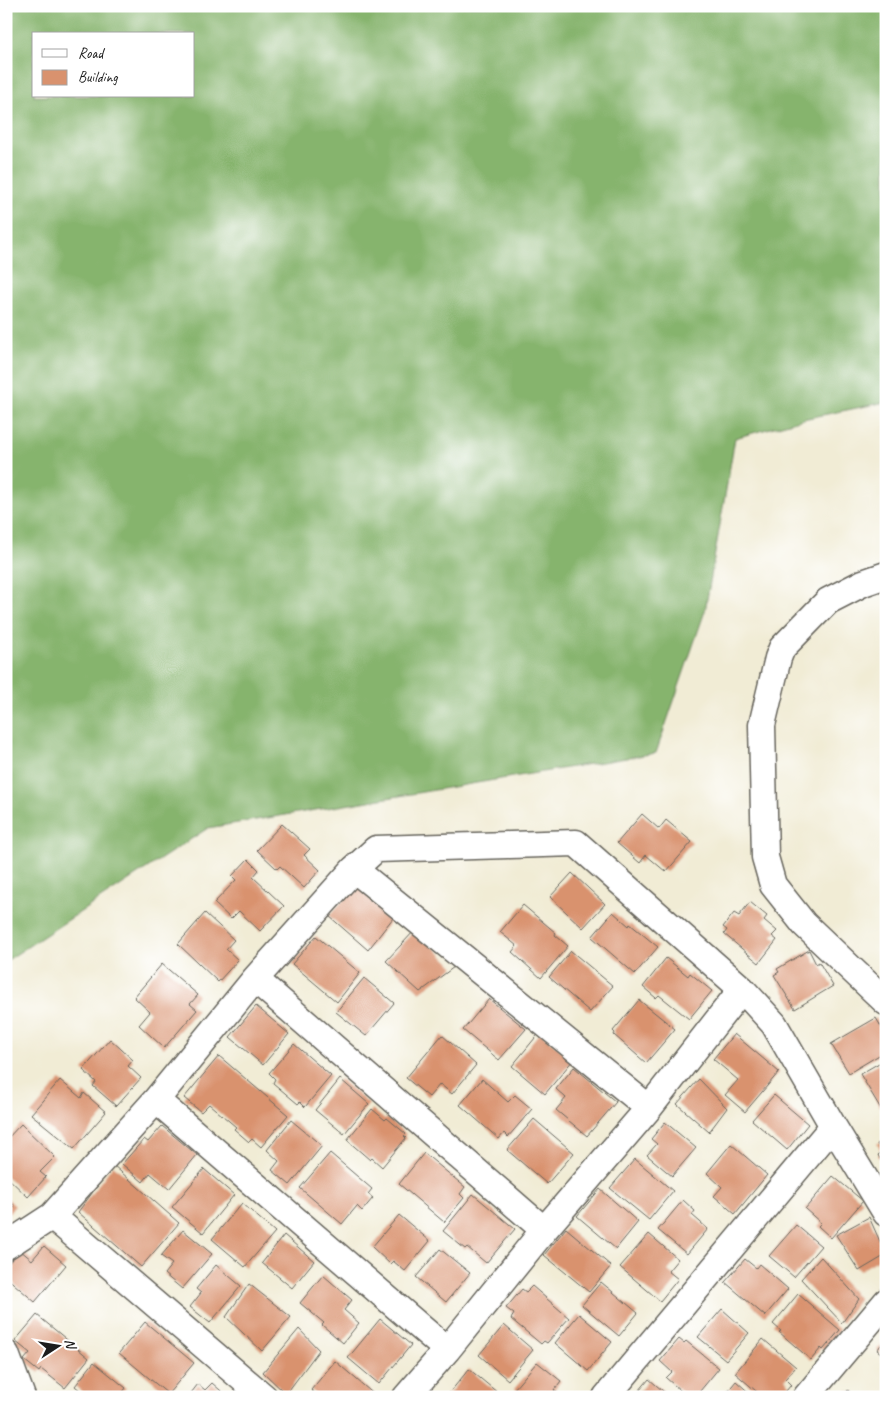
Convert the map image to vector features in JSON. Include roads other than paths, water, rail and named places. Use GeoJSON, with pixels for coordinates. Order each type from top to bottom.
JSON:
{"type":"FeatureCollection","features":[{"type":"Feature","properties":{"kind":"street"},"geometry":{"type":"LineString","coordinates":[[886,575],[863,582],[828,601],[782,648],[762,725],[765,857],[773,885],[804,924],[886,1002]]}},
{"type":"Feature","properties":{"kind":"street"},"geometry":{"type":"LineString","coordinates":[[6,1246],[52,1216],[156,1100],[256,979],[354,869],[376,849],[576,843],[742,989],[774,1024],[886,1213]]}},
{"type":"Feature","properties":{"kind":"street"},"geometry":{"type":"LineString","coordinates":[[354,869],[649,1108]]}},
{"type":"Feature","properties":{"kind":"street"},"geometry":{"type":"LineString","coordinates":[[256,979],[544,1230]]}},
{"type":"Feature","properties":{"kind":"street"},"geometry":{"type":"LineString","coordinates":[[406,1397],[447,1350],[544,1230],[649,1108],[742,989]]}},
{"type":"Feature","properties":{"kind":"street"},"geometry":{"type":"LineString","coordinates":[[156,1100],[447,1350]]}},
{"type":"Feature","properties":{"kind":"street"},"geometry":{"type":"LineString","coordinates":[[606,1397],[833,1126]]}},
{"type":"Feature","properties":{"kind":"street"},"geometry":{"type":"LineString","coordinates":[[52,1216],[264,1397]]}},
{"type":"Feature","properties":{"kind":"street"},"geometry":{"type":"LineString","coordinates":[[806,1397],[886,1302]]}},
{"type":"Feature","properties":{"kind":"street"},"geometry":{"type":"LineString","coordinates":[[6,1354],[22,1397]]}}]}
